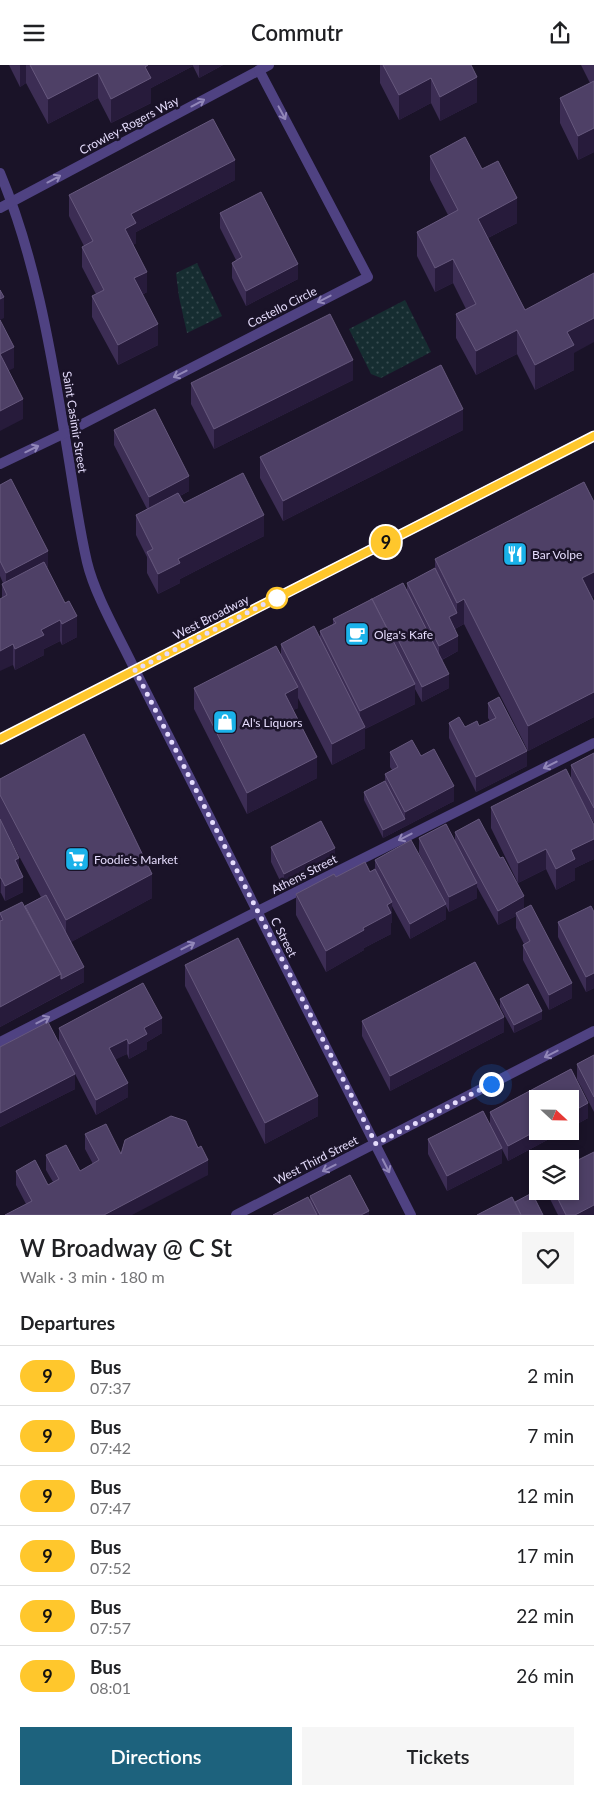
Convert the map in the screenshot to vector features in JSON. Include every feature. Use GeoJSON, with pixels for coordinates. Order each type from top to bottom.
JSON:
{"type":"FeatureCollection","features":[{"type":"Feature","properties":{"kind":"main road","name":"West Broadway"},"geometry":{"type":"LineString","coordinates":[[0,739],[594,436]]}},
{"type":"Feature","properties":{"kind":"street","name":"Crowley-Rogers Way"},"geometry":{"type":"LineString","coordinates":[[0,208],[269,65]]}},
{"type":"Feature","properties":{"kind":"street","name":"Costello Circle"},"geometry":{"type":"LineString","coordinates":[[0,464],[65,433],[368,277],[259,70]]}},
{"type":"Feature","properties":{"kind":"street","name":"Saint Casimir Street"},"geometry":{"type":"LineString","coordinates":[[0,173],[11,202],[46,327],[87,564],[135,670]]}},
{"type":"Feature","properties":{"kind":"street","name":"C Street"},"geometry":{"type":"LineString","coordinates":[[135,670],[411,1215]]}},
{"type":"Feature","properties":{"kind":"street","name":"Athens Street"},"geometry":{"type":"LineString","coordinates":[[0,1042],[594,743]]}},
{"type":"Feature","properties":{"kind":"street","name":"West Third Street"},"geometry":{"type":"LineString","coordinates":[[236,1215],[594,1031]]}},
{"type":"Feature","properties":{"kind":"green space"},"geometry":{"type":"Polygon","coordinates":[[[197,263],[222,316],[187,333],[176,273],[197,263]]]}},
{"type":"Feature","properties":{"kind":"green space"},"geometry":{"type":"Polygon","coordinates":[[[405,300],[431,352],[381,378],[371,374],[349,329],[405,300]]]}},
{"type":"Feature","properties":{"kind":"building"},"geometry":{"type":"Polygon","coordinates":[[[30,65],[148,65],[145,67],[151,78],[111,99],[98,73],[48,99],[30,65]]]}},
{"type":"Feature","properties":{"kind":"building"},"geometry":{"type":"Polygon","coordinates":[[[383,65],[471,65],[477,77],[440,97],[431,78],[399,95],[383,65]]]}},
{"type":"Feature","properties":{"kind":"building"},"geometry":{"type":"Polygon","coordinates":[[[594,81],[594,128],[578,136],[560,98],[594,81]]]}},
{"type":"Feature","properties":{"kind":"building"},"geometry":{"type":"Polygon","coordinates":[[[213,119],[235,160],[131,214],[136,223],[125,229],[147,272],[134,278],[158,324],[118,345],[92,296],[104,290],[82,247],[93,241],[69,195],[213,119]]]}},
{"type":"Feature","properties":{"kind":"building"},"geometry":{"type":"Polygon","coordinates":[[[465,137],[482,169],[498,161],[517,198],[478,219],[525,310],[594,273],[594,318],[567,332],[574,345],[535,365],[517,330],[476,351],[456,314],[476,304],[453,259],[435,268],[417,232],[458,210],[430,156],[465,137]]]}},
{"type":"Feature","properties":{"kind":"building"},"geometry":{"type":"Polygon","coordinates":[[[261,192],[298,264],[246,291],[232,263],[242,257],[220,213],[261,192]]]}},
{"type":"Feature","properties":{"kind":"building"},"geometry":{"type":"Polygon","coordinates":[[[0,290],[4,297],[0,299],[0,290]]]}},
{"type":"Feature","properties":{"kind":"building"},"geometry":{"type":"Polygon","coordinates":[[[330,314],[353,360],[214,429],[191,383],[330,314]]]}},
{"type":"Feature","properties":{"kind":"building"},"geometry":{"type":"Polygon","coordinates":[[[0,320],[14,347],[0,354],[0,320]]]}},
{"type":"Feature","properties":{"kind":"building"},"geometry":{"type":"Polygon","coordinates":[[[0,354],[23,399],[0,411],[0,354]]]}},
{"type":"Feature","properties":{"kind":"building"},"geometry":{"type":"Polygon","coordinates":[[[441,365],[463,409],[283,501],[260,457],[441,365]]]}},
{"type":"Feature","properties":{"kind":"building"},"geometry":{"type":"Polygon","coordinates":[[[155,409],[189,476],[149,497],[114,430],[155,409]]]}},
{"type":"Feature","properties":{"kind":"building"},"geometry":{"type":"Polygon","coordinates":[[[243,473],[264,515],[178,559],[180,563],[158,574],[147,552],[153,549],[136,515],[178,493],[184,503],[243,473]]]}},
{"type":"Feature","properties":{"kind":"building"},"geometry":{"type":"Polygon","coordinates":[[[11,479],[48,551],[6,573],[0,561],[0,485],[11,479]]]}},
{"type":"Feature","properties":{"kind":"building"},"geometry":{"type":"Polygon","coordinates":[[[584,482],[594,502],[594,572],[582,578],[594,602],[594,692],[528,726],[464,599],[457,603],[435,559],[584,482]]]}},
{"type":"Feature","properties":{"kind":"building"},"geometry":{"type":"Polygon","coordinates":[[[44,562],[65,603],[69,601],[77,616],[62,624],[60,620],[41,630],[44,635],[15,649],[13,644],[0,651],[0,599],[7,595],[2,584],[44,562]]]}},
{"type":"Feature","properties":{"kind":"building"},"geometry":{"type":"Polygon","coordinates":[[[435,568],[457,613],[449,617],[458,636],[439,646],[407,583],[435,568]]]}},
{"type":"Feature","properties":{"kind":"building"},"geometry":{"type":"Polygon","coordinates":[[[403,583],[449,674],[422,687],[394,632],[390,634],[372,599],[370,600],[403,583]]]}},
{"type":"Feature","properties":{"kind":"building"},"geometry":{"type":"Polygon","coordinates":[[[372,599],[415,684],[360,711],[320,631],[336,623],[333,619],[372,599]]]}},
{"type":"Feature","properties":{"kind":"building"},"geometry":{"type":"Polygon","coordinates":[[[314,626],[365,727],[332,744],[281,644],[314,626]]]}},
{"type":"Feature","properties":{"kind":"building"},"geometry":{"type":"Polygon","coordinates":[[[276,646],[298,687],[285,694],[317,757],[247,793],[194,688],[276,646]]]}},
{"type":"Feature","properties":{"kind":"building"},"geometry":{"type":"Polygon","coordinates":[[[499,697],[527,751],[476,777],[449,723],[459,717],[465,727],[477,721],[479,726],[496,718],[488,703],[499,697]]]}},
{"type":"Feature","properties":{"kind":"building","name":"Foodie's Market"},"geometry":{"type":"Polygon","coordinates":[[[84,734],[152,874],[66,920],[0,795],[0,779],[84,734]]]}},
{"type":"Feature","properties":{"kind":"building"},"geometry":{"type":"Polygon","coordinates":[[[412,740],[421,756],[434,749],[454,786],[405,812],[385,774],[398,767],[390,752],[412,740]]]}},
{"type":"Feature","properties":{"kind":"building"},"geometry":{"type":"Polygon","coordinates":[[[594,753],[594,808],[571,765],[594,753]]]}},
{"type":"Feature","properties":{"kind":"building"},"geometry":{"type":"Polygon","coordinates":[[[566,769],[594,825],[594,839],[571,850],[575,859],[556,869],[546,849],[518,863],[491,807],[566,769]]]}},
{"type":"Feature","properties":{"kind":"building"},"geometry":{"type":"Polygon","coordinates":[[[385,781],[405,819],[383,830],[364,792],[385,781]]]}},
{"type":"Feature","properties":{"kind":"building"},"geometry":{"type":"Polygon","coordinates":[[[0,819],[19,858],[15,860],[23,877],[5,886],[0,878],[0,819]]]}},
{"type":"Feature","properties":{"kind":"building"},"geometry":{"type":"Polygon","coordinates":[[[479,819],[500,858],[503,857],[524,896],[498,911],[455,832],[479,819]]]}},
{"type":"Feature","properties":{"kind":"building"},"geometry":{"type":"Polygon","coordinates":[[[321,821],[335,848],[284,874],[271,847],[321,821]]]}},
{"type":"Feature","properties":{"kind":"building"},"geometry":{"type":"Polygon","coordinates":[[[446,824],[477,883],[449,897],[419,838],[446,824]]]}},
{"type":"Feature","properties":{"kind":"building"},"geometry":{"type":"Polygon","coordinates":[[[411,840],[446,904],[410,924],[375,860],[411,840]]]}},
{"type":"Feature","properties":{"kind":"building"},"geometry":{"type":"Polygon","coordinates":[[[365,862],[370,872],[375,869],[392,902],[387,905],[391,913],[326,951],[296,894],[334,874],[336,877],[365,862]]]}},
{"type":"Feature","properties":{"kind":"building"},"geometry":{"type":"Polygon","coordinates":[[[46,895],[84,967],[61,979],[61,974],[25,906],[46,895]]]}},
{"type":"Feature","properties":{"kind":"building"},"geometry":{"type":"Polygon","coordinates":[[[22,902],[61,974],[0,1007],[0,921],[3,920],[0,913],[22,902]]]}},
{"type":"Feature","properties":{"kind":"building"},"geometry":{"type":"Polygon","coordinates":[[[531,905],[572,983],[549,995],[523,945],[530,941],[516,913],[531,905]]]}},
{"type":"Feature","properties":{"kind":"building"},"geometry":{"type":"Polygon","coordinates":[[[591,906],[594,912],[594,973],[586,977],[558,922],[591,906]]]}},
{"type":"Feature","properties":{"kind":"building"},"geometry":{"type":"Polygon","coordinates":[[[238,938],[318,1096],[265,1123],[185,965],[238,938]]]}},
{"type":"Feature","properties":{"kind":"building"},"geometry":{"type":"Polygon","coordinates":[[[475,962],[504,1017],[390,1076],[362,1021],[475,962]]]}},
{"type":"Feature","properties":{"kind":"building"},"geometry":{"type":"Polygon","coordinates":[[[143,983],[162,1018],[144,1028],[147,1034],[129,1044],[127,1039],[109,1048],[128,1083],[96,1100],[59,1028],[143,983]]]}},
{"type":"Feature","properties":{"kind":"building"},"geometry":{"type":"Polygon","coordinates":[[[528,984],[542,1011],[514,1025],[500,999],[528,984]]]}},
{"type":"Feature","properties":{"kind":"building"},"geometry":{"type":"Polygon","coordinates":[[[48,1022],[75,1074],[0,1113],[0,1047],[48,1022]]]}},
{"type":"Feature","properties":{"kind":"building"},"geometry":{"type":"Polygon","coordinates":[[[594,1055],[594,1097],[577,1064],[594,1055]]]}},
{"type":"Feature","properties":{"kind":"building"},"geometry":{"type":"Polygon","coordinates":[[[571,1069],[588,1103],[579,1108],[579,1090],[531,1090],[571,1069]]]}},
{"type":"Feature","properties":{"kind":"building"},"geometry":{"type":"Polygon","coordinates":[[[529,1091],[529,1135],[508,1146],[490,1112],[529,1091]]]}},
{"type":"Feature","properties":{"kind":"building"},"geometry":{"type":"Polygon","coordinates":[[[483,1111],[502,1148],[447,1176],[428,1139],[483,1111]]]}},
{"type":"Feature","properties":{"kind":"building"},"geometry":{"type":"Polygon","coordinates":[[[171,1116],[186,1121],[198,1148],[201,1146],[208,1160],[104,1215],[5,1215],[32,1201],[16,1171],[35,1160],[48,1185],[59,1179],[46,1155],[66,1145],[80,1171],[99,1160],[85,1134],[106,1124],[121,1154],[125,1140],[171,1116]]]}},
{"type":"Feature","properties":{"kind":"building"},"geometry":{"type":"Polygon","coordinates":[[[594,1152],[594,1205],[575,1215],[566,1215],[558,1200],[579,1200],[579,1160],[594,1152]]]}},
{"type":"Feature","properties":{"kind":"building"},"geometry":{"type":"Polygon","coordinates":[[[350,1175],[369,1211],[361,1215],[320,1215],[310,1196],[350,1175]]]}},
{"type":"Feature","properties":{"kind":"building"},"geometry":{"type":"Polygon","coordinates":[[[529,1195],[529,1200],[536,1200],[543,1215],[521,1215],[515,1202],[529,1195]]]}},
{"type":"Feature","properties":{"kind":"building"},"geometry":{"type":"Polygon","coordinates":[[[308,1197],[317,1215],[273,1215],[308,1197]]]}},
{"type":"Feature","properties":{"kind":"building"},"geometry":{"type":"Polygon","coordinates":[[[512,1197],[521,1215],[477,1215],[512,1197]]]}},
{"type":"Feature","properties":{"kind":"bus line","name":"9"},"geometry":{"type":"LineString","coordinates":[[0,739],[594,436]]}},
{"type":"Feature","properties":{"kind":"place","name":"Bar Volpe"},"geometry":{"type":"Point","coordinates":[515,554]}},
{"type":"Feature","properties":{"kind":"place","name":"Olga's Kafe"},"geometry":{"type":"Point","coordinates":[357,634]}},
{"type":"Feature","properties":{"kind":"place","name":"Al's Liquors"},"geometry":{"type":"Point","coordinates":[225,722]}},
{"type":"Feature","properties":{"kind":"place","name":"Foodie's Market"},"geometry":{"type":"Point","coordinates":[77,859]}},
{"type":"Feature","properties":{"kind":"route"},"geometry":{"type":"LineString","coordinates":[[277,598],[282,595],[135,670],[376,1144],[491,1084]]}}]}
